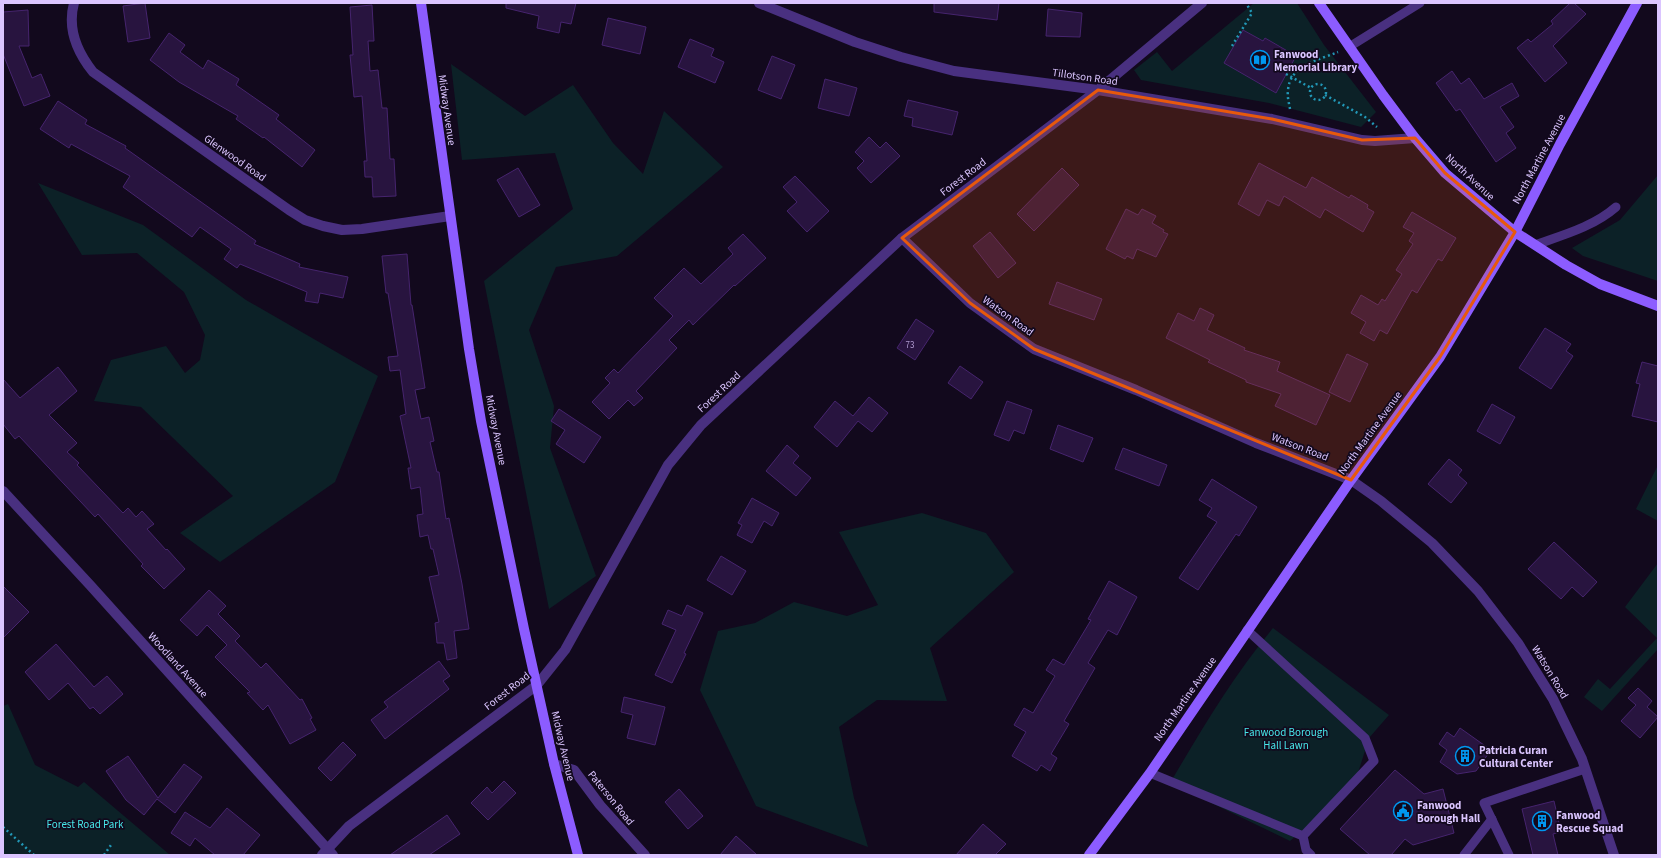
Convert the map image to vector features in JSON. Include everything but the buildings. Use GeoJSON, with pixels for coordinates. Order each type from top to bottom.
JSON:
{"type":"FeatureCollection","features":[{"type":"Feature","properties":{"kind":"main road","name":"Midway Avenue"},"geometry":{"type":"LineString","coordinates":[[420,3],[469,349],[481,421],[524,629],[554,764],[578,855]]}},
{"type":"Feature","properties":{"kind":"main road","name":"North Avenue"},"geometry":{"type":"LineString","coordinates":[[1319,3],[1349,47],[1416,138],[1445,173],[1515,232],[1534,245],[1600,284],[1658,306]]}},
{"type":"Feature","properties":{"kind":"main road","name":"North Martine Avenue"},"geometry":{"type":"LineString","coordinates":[[1088,855],[1150,773],[1351,480],[1440,357],[1515,232],[1560,144],[1637,3]]}},
{"type":"Feature","properties":{"kind":"street","name":"Glenwood Road"},"geometry":{"type":"LineString","coordinates":[[74,3],[72,9],[72,27],[75,43],[82,58],[93,72],[305,220],[342,230],[362,229],[450,216]]}},
{"type":"Feature","properties":{"kind":"street","name":"Tillotson Road"},"geometry":{"type":"LineString","coordinates":[[759,3],[840,36],[909,59],[954,71],[1098,90],[1272,119],[1362,140],[1375,141],[1416,138]]}},
{"type":"Feature","properties":{"kind":"street","name":"Forest Road"},"geometry":{"type":"LineString","coordinates":[[327,853],[349,826],[537,685],[565,650],[668,465],[701,425],[902,238],[1098,90],[1202,3]]}},
{"type":"Feature","properties":{"kind":"street","name":"Watson Road"},"geometry":{"type":"LineString","coordinates":[[902,238],[970,303],[1034,349],[1136,390],[1256,443],[1351,480],[1381,501],[1432,543],[1478,591],[1518,643],[1553,699],[1582,759],[1614,855]]}},
{"type":"Feature","properties":{"kind":"street","name":"Woodland Avenue"},"geometry":{"type":"LineString","coordinates":[[3,492],[90,585],[327,853]]}},
{"type":"Feature","properties":{"kind":"street","name":"Paterson Road"},"geometry":{"type":"LineString","coordinates":[[554,764],[574,770],[600,805],[645,855]]}},
{"type":"Feature","properties":{"kind":"lane"},"geometry":{"type":"LineString","coordinates":[[1349,47],[1420,3]]}},
{"type":"Feature","properties":{"kind":"lane"},"geometry":{"type":"LineString","coordinates":[[1534,245],[1583,228],[1605,216],[1616,207]]}},
{"type":"Feature","properties":{"kind":"lane"},"geometry":{"type":"LineString","coordinates":[[1248,630],[1365,738],[1374,761],[1303,836]]}},
{"type":"Feature","properties":{"kind":"lane"},"geometry":{"type":"LineString","coordinates":[[1509,855],[1484,802],[1585,769]]}},
{"type":"Feature","properties":{"kind":"lane"},"geometry":{"type":"LineString","coordinates":[[1150,773],[1303,836]]}},
{"type":"Feature","properties":{"kind":"lane"},"geometry":{"type":"LineString","coordinates":[[1464,855],[1492,819]]}},
{"type":"Feature","properties":{"kind":"lane"},"geometry":{"type":"LineString","coordinates":[[1303,836],[1306,850],[1311,855]]}},
{"type":"Feature","properties":{"kind":"path"},"geometry":{"type":"LineString","coordinates":[[1232,46],[1252,13],[1246,3]]}},
{"type":"Feature","properties":{"kind":"path"},"geometry":{"type":"LineString","coordinates":[[1292,123],[1288,91],[1290,77],[1299,68],[1349,47]]}},
{"type":"Feature","properties":{"kind":"path"},"geometry":{"type":"LineString","coordinates":[[1286,74],[1311,88]]}},
{"type":"Feature","properties":{"kind":"path"},"geometry":{"type":"LineString","coordinates":[[1315,84],[1320,84],[1326,90],[1326,95],[1319,100],[1314,99],[1311,96],[1311,88],[1315,84]]}},
{"type":"Feature","properties":{"kind":"path"},"geometry":{"type":"LineString","coordinates":[[1326,95],[1365,117],[1393,140]]}},
{"type":"Feature","properties":{"kind":"path"},"geometry":{"type":"LineString","coordinates":[[3,827],[34,855]]}},
{"type":"Feature","properties":{"kind":"path"},"geometry":{"type":"LineString","coordinates":[[104,855],[111,845]]}},
{"type":"Feature","properties":{"kind":"highlighted area"},"geometry":{"type":"Polygon","coordinates":[[[1098,90],[1272,119],[1362,140],[1415,138],[1445,173],[1515,232],[1440,357],[1351,480],[1034,349],[970,303],[902,238],[1098,90]]]}},
{"type":"Feature","properties":{"kind":"green space"},"geometry":{"type":"Polygon","coordinates":[[[1254,3],[1297,3],[1324,45],[1376,112],[1361,127],[1269,103],[1141,80],[1134,70],[1157,52],[1172,71],[1254,3]],[[1243,30],[1225,63],[1276,93],[1296,56],[1265,38],[1263,41],[1243,30]]]}},
{"type":"Feature","properties":{"kind":"green space"},"geometry":{"type":"Polygon","coordinates":[[[451,64],[525,116],[573,85],[613,143],[643,174],[664,111],[723,167],[617,256],[556,267],[529,330],[554,406],[550,448],[596,576],[549,609],[484,281],[573,209],[555,153],[462,160],[451,64]]]}},
{"type":"Feature","properties":{"kind":"green space"},"geometry":{"type":"Polygon","coordinates":[[[1658,175],[1658,281],[1583,256],[1572,248],[1620,220],[1658,175]]]}},
{"type":"Feature","properties":{"kind":"green space"},"geometry":{"type":"Polygon","coordinates":[[[38,183],[143,225],[246,300],[378,376],[335,482],[220,562],[180,533],[233,496],[141,407],[94,401],[111,360],[166,346],[185,373],[200,360],[205,335],[184,292],[137,253],[82,255],[38,183]]]}},
{"type":"Feature","properties":{"kind":"green space"},"geometry":{"type":"Polygon","coordinates":[[[1658,465],[1658,521],[1636,509],[1658,465]]]}},
{"type":"Feature","properties":{"kind":"green space"},"geometry":{"type":"Polygon","coordinates":[[[922,513],[986,533],[1014,572],[930,648],[947,701],[877,700],[839,727],[854,798],[868,847],[756,806],[700,690],[718,631],[755,623],[794,602],[847,616],[878,605],[839,532],[922,513]]]}},
{"type":"Feature","properties":{"kind":"green space"},"geometry":{"type":"Polygon","coordinates":[[[1658,563],[1658,649],[1602,711],[1584,697],[1598,679],[1610,689],[1657,638],[1625,607],[1658,563]]]}},
{"type":"Feature","properties":{"kind":"green space","name":"Fanwood Borough Hall Lawn"},"geometry":{"type":"Polygon","coordinates":[[[1273,628],[1389,715],[1369,738],[1358,773],[1317,818],[1290,841],[1170,783],[1231,684],[1273,628]]]}},
{"type":"Feature","properties":{"kind":"green space","name":"Forest Road Park"},"geometry":{"type":"Polygon","coordinates":[[[8,704],[35,765],[78,787],[84,782],[170,855],[3,855],[3,706],[8,704]]]}},
{"type":"Feature","properties":{"kind":"place","name":"Fanwood Memorial Library"},"geometry":{"type":"Point","coordinates":[1260,60]}},
{"type":"Feature","properties":{"kind":"place","name":"Patricia Curan Cultural Center"},"geometry":{"type":"Point","coordinates":[1465,756]}},
{"type":"Feature","properties":{"kind":"place","name":"Fanwood Borough Hall"},"geometry":{"type":"Point","coordinates":[1403,811]}},
{"type":"Feature","properties":{"kind":"place","name":"Fanwood Rescue Squad"},"geometry":{"type":"Point","coordinates":[1542,821]}}]}
